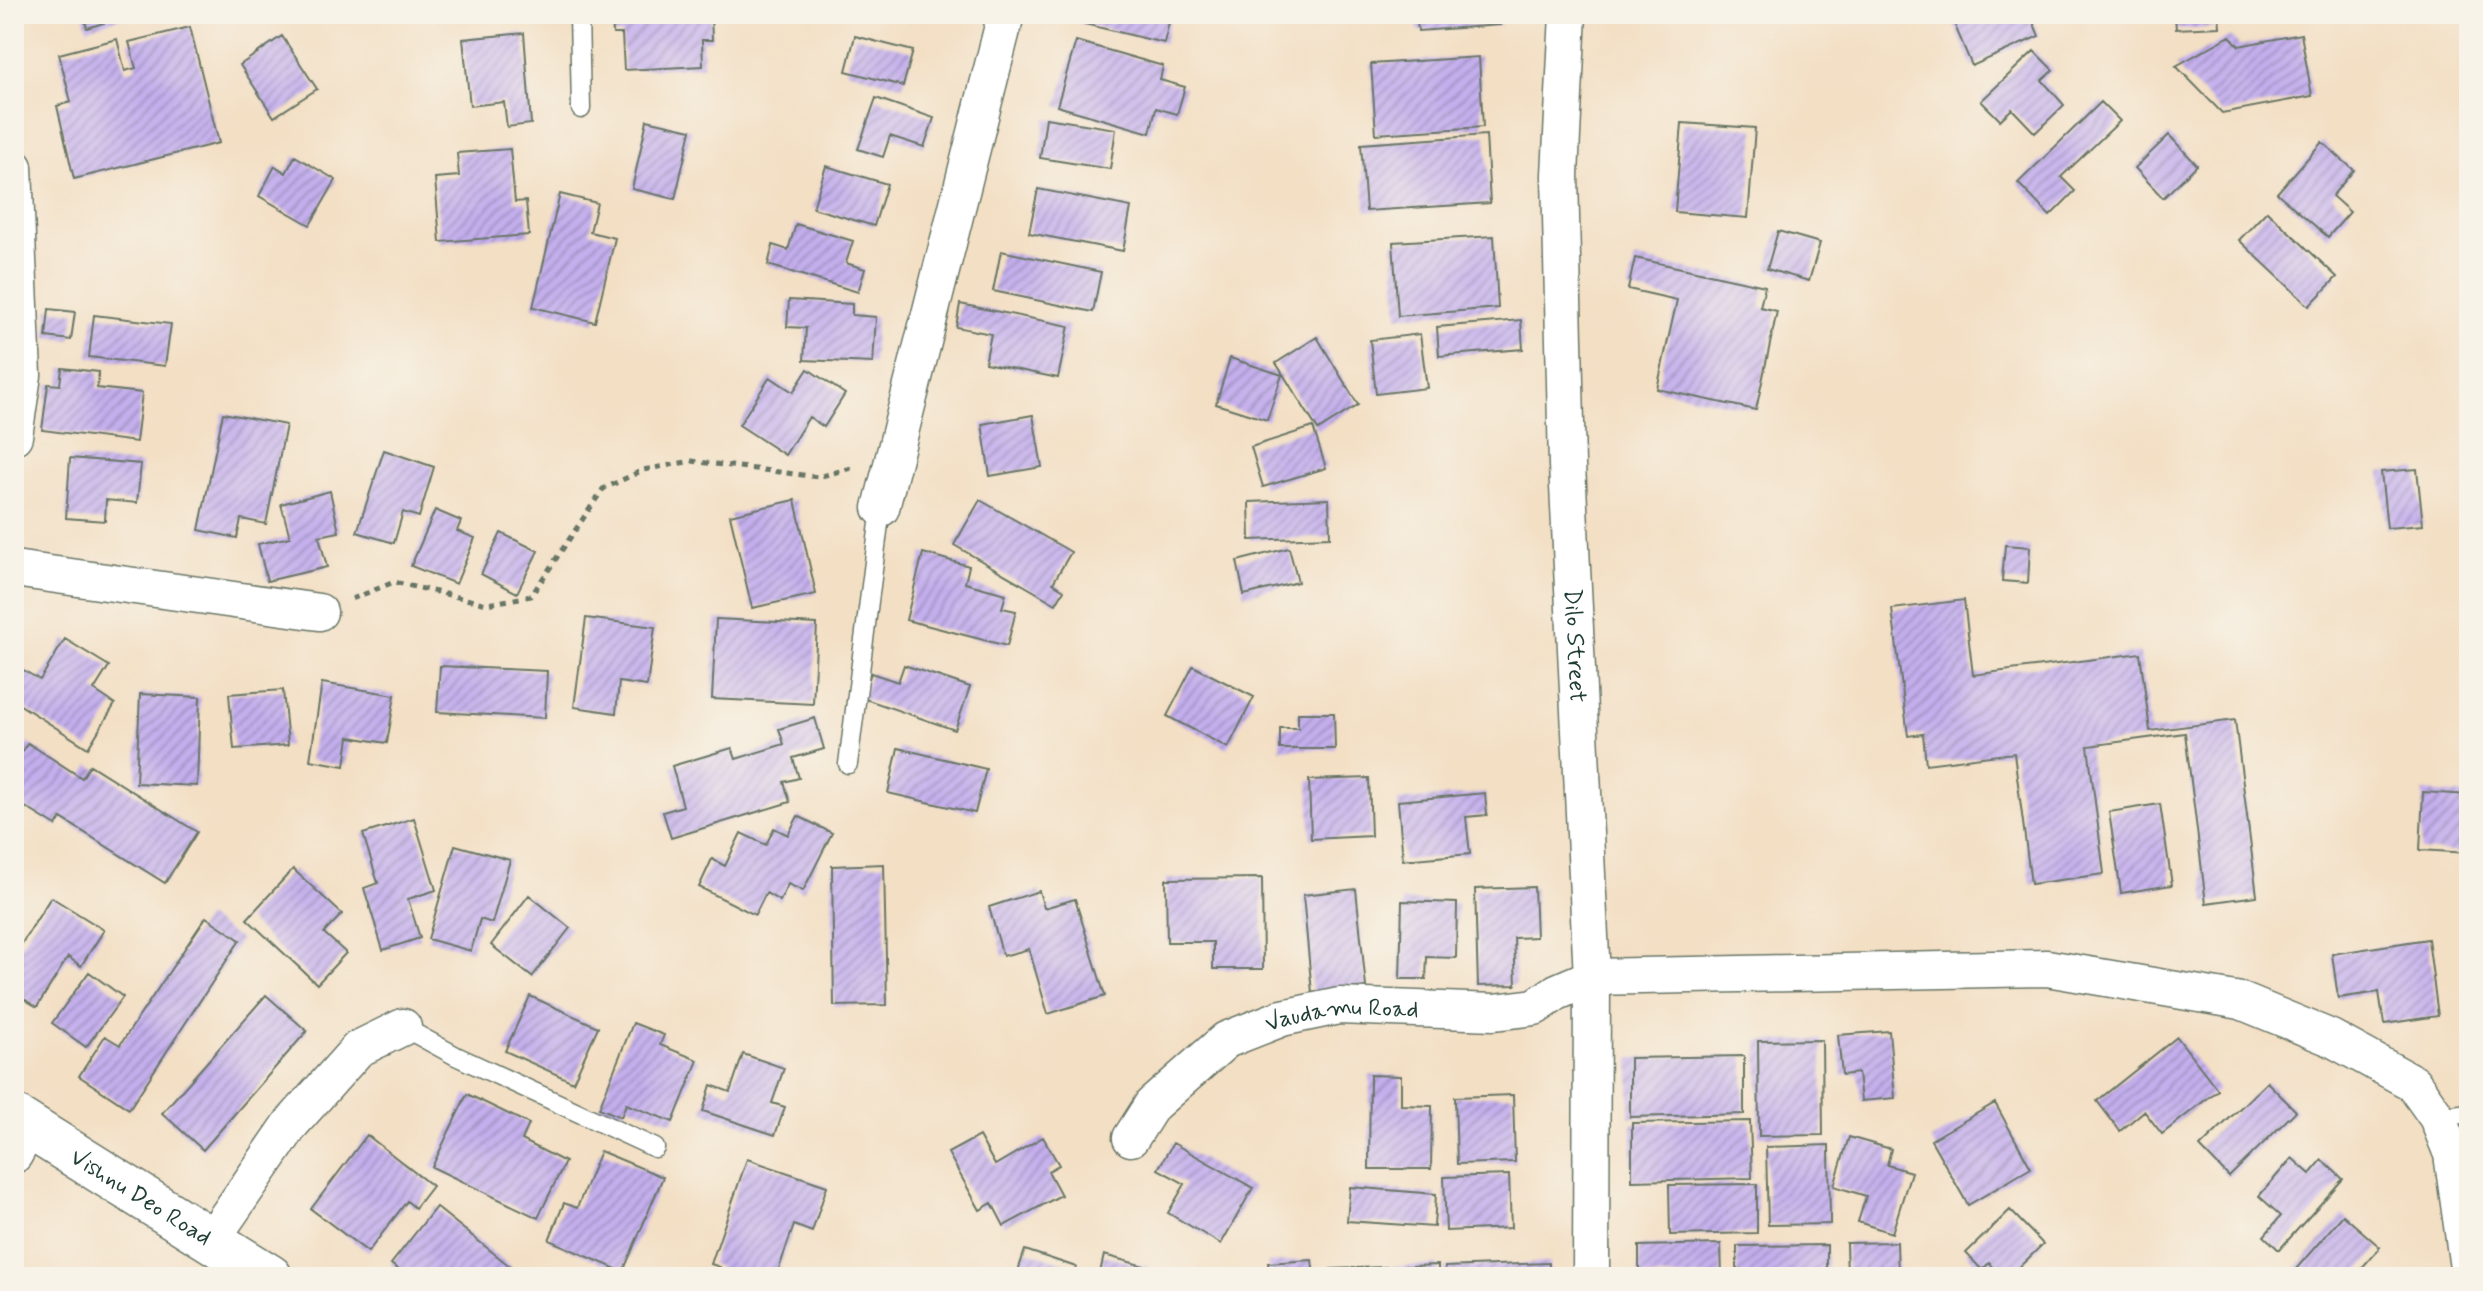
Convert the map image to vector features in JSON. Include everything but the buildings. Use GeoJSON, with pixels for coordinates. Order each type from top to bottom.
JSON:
{"type":"FeatureCollection","features":[{"type":"Feature","properties":{"kind":"street"},"geometry":{"type":"LineString","coordinates":[[881,508],[891,458],[1006,14]]}},
{"type":"Feature","properties":{"kind":"street","name":"Dilo Street"},"geometry":{"type":"LineString","coordinates":[[1568,14],[1560,175],[1567,465],[1592,977],[1591,1277]]}},
{"type":"Feature","properties":{"kind":"street"},"geometry":{"type":"LineString","coordinates":[[14,167],[23,375],[14,436]]}},
{"type":"Feature","properties":{"kind":"street"},"geometry":{"type":"LineString","coordinates":[[14,569],[319,612]]}},
{"type":"Feature","properties":{"kind":"street"},"geometry":{"type":"LineString","coordinates":[[1592,977],[2047,968],[2241,1001],[2331,1038],[2413,1083],[2453,1115],[2452,1154],[2469,1275]]}},
{"type":"Feature","properties":{"kind":"street","name":"Vaudamu Road"},"geometry":{"type":"LineString","coordinates":[[1131,1138],[1152,1105],[1226,1040],[1282,1018],[1339,1006],[1494,1012],[1535,1007],[1557,992],[1592,977]]}},
{"type":"Feature","properties":{"kind":"street"},"geometry":{"type":"LineString","coordinates":[[211,1240],[291,1124],[358,1049],[403,1027]]}},
{"type":"Feature","properties":{"kind":"street","name":"Vishnu Deo Road"},"geometry":{"type":"LineString","coordinates":[[19,1133],[211,1240],[270,1277]]}},
{"type":"Feature","properties":{"kind":"lane"},"geometry":{"type":"LineString","coordinates":[[579,14],[581,109]]}},
{"type":"Feature","properties":{"kind":"lane"},"geometry":{"type":"LineString","coordinates":[[848,764],[881,508]]}},
{"type":"Feature","properties":{"kind":"lane"},"geometry":{"type":"LineString","coordinates":[[403,1027],[456,1056],[655,1148]]}},
{"type":"Feature","properties":{"kind":"path"},"geometry":{"type":"LineString","coordinates":[[319,612],[394,582],[487,604],[531,596],[603,489],[643,470],[692,461],[818,477],[891,458]]}}]}
